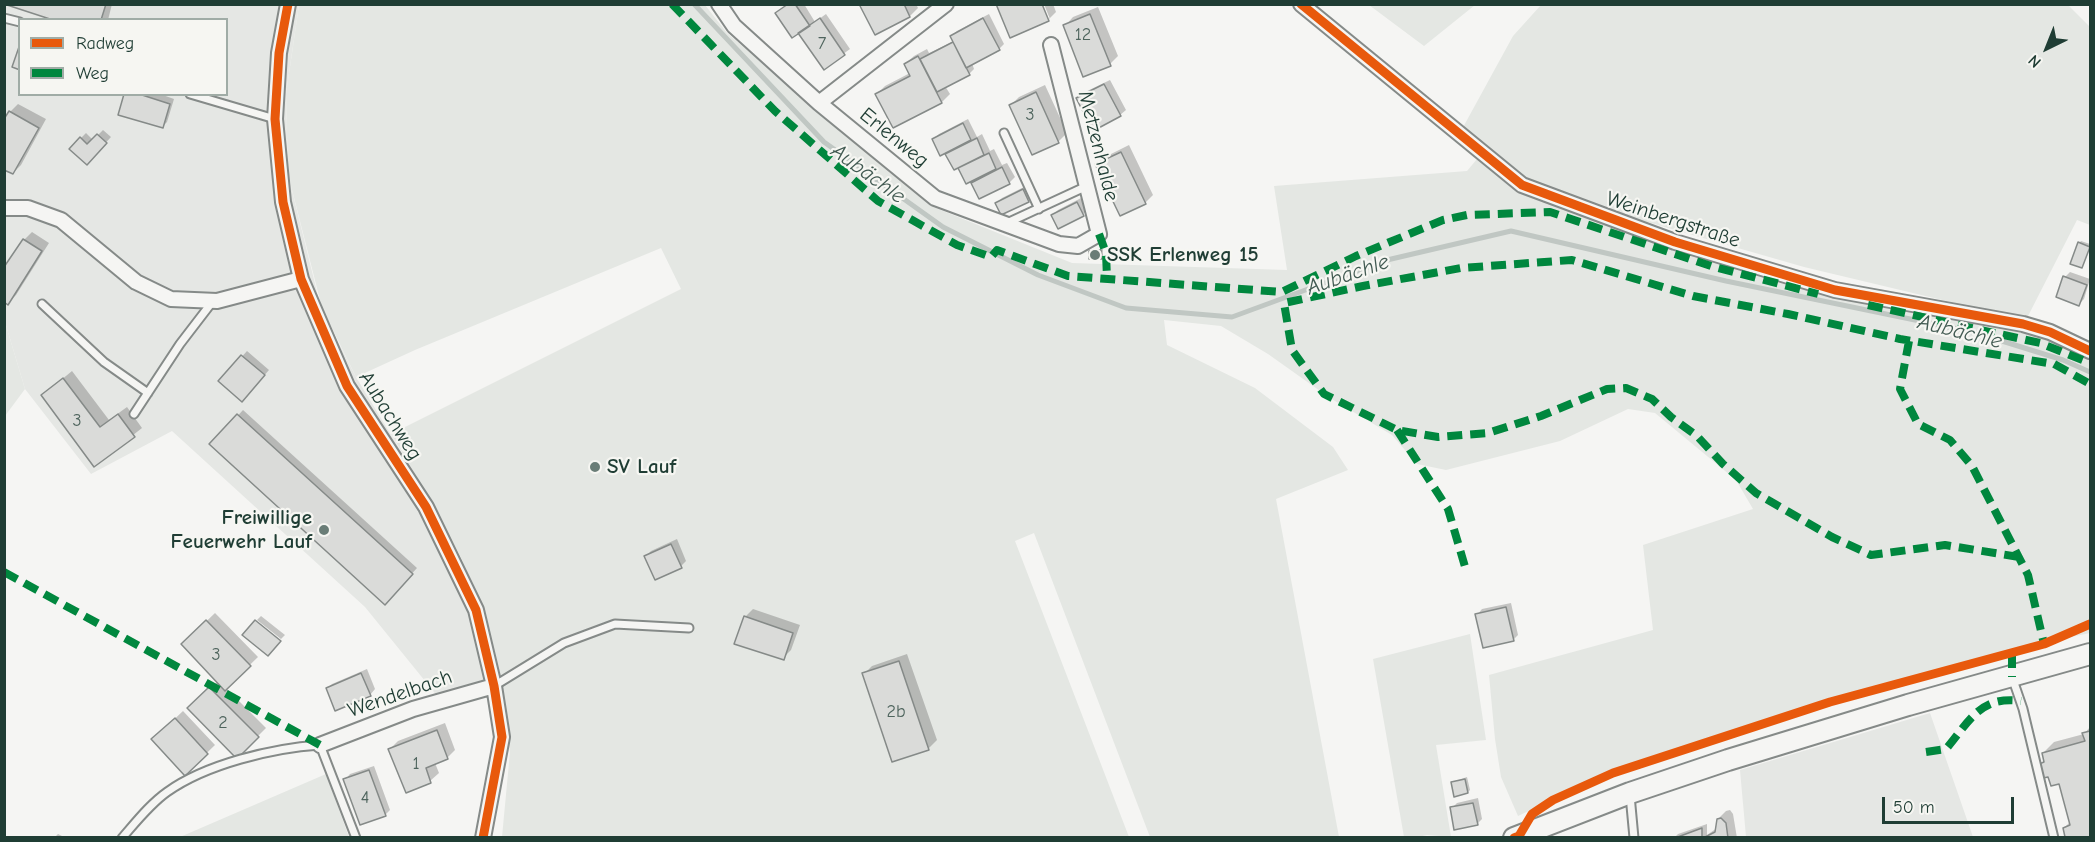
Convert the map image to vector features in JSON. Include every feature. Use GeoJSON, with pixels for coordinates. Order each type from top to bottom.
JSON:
{"type":"FeatureCollection","features":[{"type":"Feature","properties":{"kind":"main road"},"geometry":{"type":"LineString","coordinates":[[1514,837],[1630,793],[1728,760],[1908,705],[2091,654]]}},
{"type":"Feature","properties":{"kind":"street","name":"Aubachweg"},"geometry":{"type":"LineString","coordinates":[[288,4],[279,53],[275,119],[283,202],[302,279],[347,386],[426,507],[476,610],[494,686],[502,737],[483,837]]}},
{"type":"Feature","properties":{"kind":"street","name":"Erlenweg"},"geometry":{"type":"LineString","coordinates":[[719,4],[734,26],[819,103],[935,198],[1059,244],[1078,246]]}},
{"type":"Feature","properties":{"kind":"street"},"geometry":{"type":"LineString","coordinates":[[819,103],[946,4]]}},
{"type":"Feature","properties":{"kind":"street","name":"Weinbergstraße"},"geometry":{"type":"LineString","coordinates":[[1301,4],[1522,185],[1675,242],[1835,290],[2023,324],[2050,332],[2091,351]]}},
{"type":"Feature","properties":{"kind":"street","name":"Metzenhalde"},"geometry":{"type":"LineString","coordinates":[[1052,45],[1099,234],[1078,246]]}},
{"type":"Feature","properties":{"kind":"street"},"geometry":{"type":"LineString","coordinates":[[4,208],[28,208],[61,220],[136,282],[171,299],[213,301],[302,279]]}},
{"type":"Feature","properties":{"kind":"street","name":"Wendelbach"},"geometry":{"type":"LineString","coordinates":[[320,745],[413,709],[494,686]]}},
{"type":"Feature","properties":{"kind":"lane"},"geometry":{"type":"LineString","coordinates":[[197,96],[275,119]]}},
{"type":"Feature","properties":{"kind":"lane"},"geometry":{"type":"LineString","coordinates":[[1004,133],[1039,209]]}},
{"type":"Feature","properties":{"kind":"lane"},"geometry":{"type":"LineString","coordinates":[[1007,223],[1087,186]]}},
{"type":"Feature","properties":{"kind":"lane"},"geometry":{"type":"LineString","coordinates":[[134,414],[180,344],[213,301]]}},
{"type":"Feature","properties":{"kind":"lane"},"geometry":{"type":"LineString","coordinates":[[42,304],[104,362],[148,393]]}},
{"type":"Feature","properties":{"kind":"lane"},"geometry":{"type":"LineString","coordinates":[[494,686],[564,643],[615,624],[689,628]]}},
{"type":"Feature","properties":{"kind":"lane"},"geometry":{"type":"LineString","coordinates":[[2012,677],[2023,710],[2054,837]]}},
{"type":"Feature","properties":{"kind":"lane"},"geometry":{"type":"LineString","coordinates":[[122,837],[165,794],[186,780],[244,759],[296,746],[320,745],[356,837]]}},
{"type":"Feature","properties":{"kind":"lane"},"geometry":{"type":"LineString","coordinates":[[1630,793],[1634,837]]}},
{"type":"Feature","properties":{"kind":"shaded area"},"geometry":{"type":"Polygon","coordinates":[[[1369,4],[1475,5],[1424,46],[1369,4]]]}},
{"type":"Feature","properties":{"kind":"shaded area"},"geometry":{"type":"Polygon","coordinates":[[[2067,4],[2090,27],[2090,225],[2077,220],[2026,320],[1804,267],[1623,215],[1531,183],[1504,166],[1461,131],[1513,36],[1541,5],[2067,4]]]}},
{"type":"Feature","properties":{"kind":"shaded area"},"geometry":{"type":"Polygon","coordinates":[[[4,5],[299,5],[286,94],[288,174],[321,308],[356,377],[436,509],[461,558],[484,614],[500,686],[438,697],[365,607],[172,431],[91,474],[25,389],[5,322],[4,5]]]}},
{"type":"Feature","properties":{"kind":"shaded area"},"geometry":{"type":"Polygon","coordinates":[[[299,5],[705,5],[727,33],[931,206],[1072,263],[1287,270],[1274,186],[1467,171],[1477,159],[1534,196],[1620,228],[1959,318],[2022,331],[2090,356],[2090,633],[2033,645],[1808,706],[1616,770],[1518,816],[1501,777],[1489,675],[1653,630],[1643,545],[1753,509],[1736,480],[1655,413],[1628,409],[1560,441],[1446,470],[1417,464],[1392,435],[1330,398],[1268,354],[1221,326],[1164,320],[1167,345],[1255,388],[1333,447],[1348,470],[1276,499],[1339,837],[1150,837],[1034,533],[1015,541],[1129,837],[502,837],[510,752],[500,686],[484,614],[461,558],[436,509],[391,434],[681,289],[661,248],[415,350],[356,377],[322,308],[288,174],[286,94],[299,5]]]}},
{"type":"Feature","properties":{"kind":"shaded area"},"geometry":{"type":"Polygon","coordinates":[[[5,322],[25,389],[4,416],[5,322]]]}},
{"type":"Feature","properties":{"kind":"shaded area"},"geometry":{"type":"Polygon","coordinates":[[[1470,634],[1486,740],[1436,745],[1451,837],[1427,835],[1404,837],[1373,659],[1470,634]]]}},
{"type":"Feature","properties":{"kind":"shaded area"},"geometry":{"type":"Polygon","coordinates":[[[1930,713],[1973,837],[1746,837],[1740,770],[1930,713]]]}},
{"type":"Feature","properties":{"kind":"shaded area"},"geometry":{"type":"Polygon","coordinates":[[[326,774],[349,837],[180,837],[326,774]]]}},
{"type":"Feature","properties":{"kind":"building"},"geometry":{"type":"Polygon","coordinates":[[[4,4],[106,4],[102,18],[47,18],[4,4]]]}},
{"type":"Feature","properties":{"kind":"building"},"geometry":{"type":"Polygon","coordinates":[[[788,4],[795,4],[810,26],[792,38],[775,13],[788,4]]]}},
{"type":"Feature","properties":{"kind":"building"},"geometry":{"type":"Polygon","coordinates":[[[859,4],[904,4],[910,17],[875,35],[859,4]]]}},
{"type":"Feature","properties":{"kind":"building"},"geometry":{"type":"Polygon","coordinates":[[[996,4],[1042,4],[1049,21],[1010,38],[996,4]]]}},
{"type":"Feature","properties":{"kind":"building"},"geometry":{"type":"Polygon","coordinates":[[[1090,14],[1111,66],[1083,77],[1063,25],[1090,14]]]}},
{"type":"Feature","properties":{"kind":"building"},"geometry":{"type":"Polygon","coordinates":[[[820,18],[845,55],[824,70],[798,33],[820,18]]]}},
{"type":"Feature","properties":{"kind":"building"},"geometry":{"type":"Polygon","coordinates":[[[983,18],[1000,50],[966,68],[950,36],[983,18]]]}},
{"type":"Feature","properties":{"kind":"building"},"geometry":{"type":"Polygon","coordinates":[[[953,42],[970,75],[937,92],[920,59],[953,42]]]}},
{"type":"Feature","properties":{"kind":"building"},"geometry":{"type":"Polygon","coordinates":[[[18,50],[18,69],[12,67],[18,50]]]}},
{"type":"Feature","properties":{"kind":"building"},"geometry":{"type":"Polygon","coordinates":[[[918,56],[942,103],[893,128],[875,94],[910,76],[904,64],[918,56]]]}},
{"type":"Feature","properties":{"kind":"building"},"geometry":{"type":"Polygon","coordinates":[[[1104,84],[1121,116],[1093,131],[1076,98],[1104,84]]]}},
{"type":"Feature","properties":{"kind":"building"},"geometry":{"type":"Polygon","coordinates":[[[1036,92],[1059,143],[1032,155],[1009,105],[1036,92]]]}},
{"type":"Feature","properties":{"kind":"building"},"geometry":{"type":"Polygon","coordinates":[[[123,96],[145,96],[170,104],[163,128],[118,115],[123,96]]]}},
{"type":"Feature","properties":{"kind":"building"},"geometry":{"type":"Polygon","coordinates":[[[9,111],[39,128],[13,174],[4,170],[4,119],[9,111]]]}},
{"type":"Feature","properties":{"kind":"building"},"geometry":{"type":"Polygon","coordinates":[[[963,123],[971,140],[940,156],[932,139],[963,123]]]}},
{"type":"Feature","properties":{"kind":"building"},"geometry":{"type":"Polygon","coordinates":[[[97,134],[107,143],[87,165],[69,149],[80,137],[87,144],[97,134]]]}},
{"type":"Feature","properties":{"kind":"building"},"geometry":{"type":"Polygon","coordinates":[[[977,138],[984,155],[954,170],[945,154],[977,138]]]}},
{"type":"Feature","properties":{"kind":"building"},"geometry":{"type":"Polygon","coordinates":[[[1121,152],[1146,204],[1120,216],[1095,164],[1121,152]]]}},
{"type":"Feature","properties":{"kind":"building"},"geometry":{"type":"Polygon","coordinates":[[[989,153],[996,169],[966,184],[958,168],[989,153]]]}},
{"type":"Feature","properties":{"kind":"building"},"geometry":{"type":"Polygon","coordinates":[[[1002,167],[1010,184],[979,199],[971,183],[1002,167]]]}},
{"type":"Feature","properties":{"kind":"building"},"geometry":{"type":"Polygon","coordinates":[[[1023,189],[1029,202],[1001,215],[995,203],[1023,189]]]}},
{"type":"Feature","properties":{"kind":"building"},"geometry":{"type":"Polygon","coordinates":[[[1077,202],[1084,216],[1058,229],[1051,215],[1077,202]]]}},
{"type":"Feature","properties":{"kind":"building"},"geometry":{"type":"Polygon","coordinates":[[[23,239],[42,251],[8,305],[4,302],[4,267],[23,239]]]}},
{"type":"Feature","properties":{"kind":"building"},"geometry":{"type":"Polygon","coordinates":[[[2078,242],[2090,247],[2082,268],[2070,264],[2078,242]]]}},
{"type":"Feature","properties":{"kind":"building","name":"SSK Erlenweg 15"},"geometry":{"type":"Polygon","coordinates":[[[1101,250],[1102,259],[1089,259],[1089,251],[1101,250]]]}},
{"type":"Feature","properties":{"kind":"building"},"geometry":{"type":"Polygon","coordinates":[[[2063,276],[2087,285],[2079,306],[2056,297],[2063,276]]]}},
{"type":"Feature","properties":{"kind":"building"},"geometry":{"type":"Polygon","coordinates":[[[241,355],[265,375],[242,402],[218,381],[241,355]]]}},
{"type":"Feature","properties":{"kind":"building"},"geometry":{"type":"Polygon","coordinates":[[[63,378],[100,427],[118,414],[135,437],[94,467],[41,395],[63,378]]]}},
{"type":"Feature","properties":{"kind":"building"},"geometry":{"type":"Polygon","coordinates":[[[237,414],[413,574],[385,605],[209,444],[237,414]]]}},
{"type":"Feature","properties":{"kind":"building"},"geometry":{"type":"Polygon","coordinates":[[[671,544],[682,568],[655,580],[644,556],[671,544]]]}},
{"type":"Feature","properties":{"kind":"building"},"geometry":{"type":"Polygon","coordinates":[[[1506,607],[1514,641],[1483,648],[1475,614],[1506,607]]]}},
{"type":"Feature","properties":{"kind":"building"},"geometry":{"type":"Polygon","coordinates":[[[744,616],[793,633],[784,660],[734,644],[744,616]]]}},
{"type":"Feature","properties":{"kind":"building"},"geometry":{"type":"Polygon","coordinates":[[[206,620],[251,666],[225,691],[181,644],[206,620]]]}},
{"type":"Feature","properties":{"kind":"building"},"geometry":{"type":"Polygon","coordinates":[[[255,620],[281,641],[268,656],[242,635],[255,620]]]}},
{"type":"Feature","properties":{"kind":"building"},"geometry":{"type":"Polygon","coordinates":[[[899,661],[929,750],[892,762],[862,673],[899,661]]]}},
{"type":"Feature","properties":{"kind":"building"},"geometry":{"type":"Polygon","coordinates":[[[361,673],[371,696],[335,711],[326,688],[361,673]]]}},
{"type":"Feature","properties":{"kind":"building"},"geometry":{"type":"Polygon","coordinates":[[[209,687],[259,737],[237,759],[187,708],[209,687]]]}},
{"type":"Feature","properties":{"kind":"building"},"geometry":{"type":"Polygon","coordinates":[[[175,718],[208,754],[185,776],[151,739],[175,718]]]}},
{"type":"Feature","properties":{"kind":"building"},"geometry":{"type":"Polygon","coordinates":[[[437,730],[448,759],[426,768],[431,783],[406,793],[388,749],[437,730]]]}},
{"type":"Feature","properties":{"kind":"building"},"geometry":{"type":"Polygon","coordinates":[[[2090,731],[2090,838],[2063,838],[2065,837],[2063,828],[2070,825],[2059,784],[2051,786],[2048,777],[2043,778],[2039,764],[2044,762],[2042,753],[2085,741],[2082,733],[2090,731]]]}},
{"type":"Feature","properties":{"kind":"building"},"geometry":{"type":"Polygon","coordinates":[[[369,770],[386,816],[360,825],[343,779],[369,770]]]}},
{"type":"Feature","properties":{"kind":"building"},"geometry":{"type":"Polygon","coordinates":[[[1465,779],[1468,793],[1454,797],[1451,782],[1465,779]]]}},
{"type":"Feature","properties":{"kind":"building"},"geometry":{"type":"Polygon","coordinates":[[[1473,803],[1478,825],[1454,830],[1450,807],[1473,803]]]}},
{"type":"Feature","properties":{"kind":"building"},"geometry":{"type":"Polygon","coordinates":[[[1721,818],[1726,823],[1728,838],[1703,838],[1715,832],[1717,819],[1721,818]]]}},
{"type":"Feature","properties":{"kind":"building"},"geometry":{"type":"Polygon","coordinates":[[[1702,828],[1702,838],[1675,838],[1702,828]]]}},
{"type":"Feature","properties":{"kind":"waterway","name":"Aubächle"},"geometry":{"type":"LineString","coordinates":[[694,4],[824,142],[943,227],[1038,275],[1126,308],[1232,317],[1387,260],[1511,231],[1726,281],[1973,332],[2063,360],[2090,372]]}},
{"type":"Feature","properties":{"kind":"marked path"},"geometry":{"type":"LineString","coordinates":[[672,4],[775,111],[878,201],[957,245],[991,257],[997,250],[1068,276],[1282,292],[1356,256],[1443,220],[1467,215],[1550,212],[1711,266],[1818,294]]}},
{"type":"Feature","properties":{"kind":"marked path"},"geometry":{"type":"LineString","coordinates":[[1099,234],[1106,253],[1107,278]]}},
{"type":"Feature","properties":{"kind":"marked path"},"geometry":{"type":"LineString","coordinates":[[2019,557],[1945,545],[1871,555],[1832,537],[1756,493],[1723,464],[1697,436],[1671,417],[1652,399],[1626,388],[1607,389],[1541,416],[1488,433],[1438,437],[1397,430],[1324,394],[1292,350],[1284,303],[1461,268],[1572,260],[1693,296],[1900,339],[2054,364],[2090,384]]}},
{"type":"Feature","properties":{"kind":"marked path"},"geometry":{"type":"LineString","coordinates":[[1868,305],[2040,343],[2090,363]]}},
{"type":"Feature","properties":{"kind":"marked path"},"geometry":{"type":"LineString","coordinates":[[1909,341],[1900,389],[1918,424],[1950,440],[1972,466],[2028,575],[2044,644]]}},
{"type":"Feature","properties":{"kind":"marked path"},"geometry":{"type":"LineString","coordinates":[[1397,430],[1448,509],[1466,570]]}},
{"type":"Feature","properties":{"kind":"marked path"},"geometry":{"type":"LineString","coordinates":[[4,572],[320,745]]}},
{"type":"Feature","properties":{"kind":"marked path"},"geometry":{"type":"LineString","coordinates":[[2012,653],[2012,677]]}},
{"type":"Feature","properties":{"kind":"marked path"},"geometry":{"type":"LineString","coordinates":[[1926,752],[1946,749],[1969,720],[1985,706],[2007,700],[2021,701]]}},
{"type":"Feature","properties":{"kind":"cycle path"},"geometry":{"type":"LineString","coordinates":[[288,4],[279,53],[275,119],[283,202],[301,279],[347,386],[426,507],[476,610],[494,686],[502,737],[483,838]]}},
{"type":"Feature","properties":{"kind":"cycle path"},"geometry":{"type":"LineString","coordinates":[[1301,4],[1522,185],[1675,242],[1835,290],[2023,324],[2050,332],[2090,351]]}},
{"type":"Feature","properties":{"kind":"cycle path"},"geometry":{"type":"LineString","coordinates":[[1514,838],[1519,836],[1532,814],[1553,800],[1613,773],[1830,702],[2044,644],[2090,624]]}},
{"type":"Feature","properties":{"kind":"place","name":"SSK Erlenweg 15"},"geometry":{"type":"Point","coordinates":[1095,255]}},
{"type":"Feature","properties":{"kind":"place","name":"SV Lauf"},"geometry":{"type":"Point","coordinates":[595,467]}},
{"type":"Feature","properties":{"kind":"place","name":"Freiwillige Feuerwehr Lauf"},"geometry":{"type":"Point","coordinates":[324,530]}}]}
